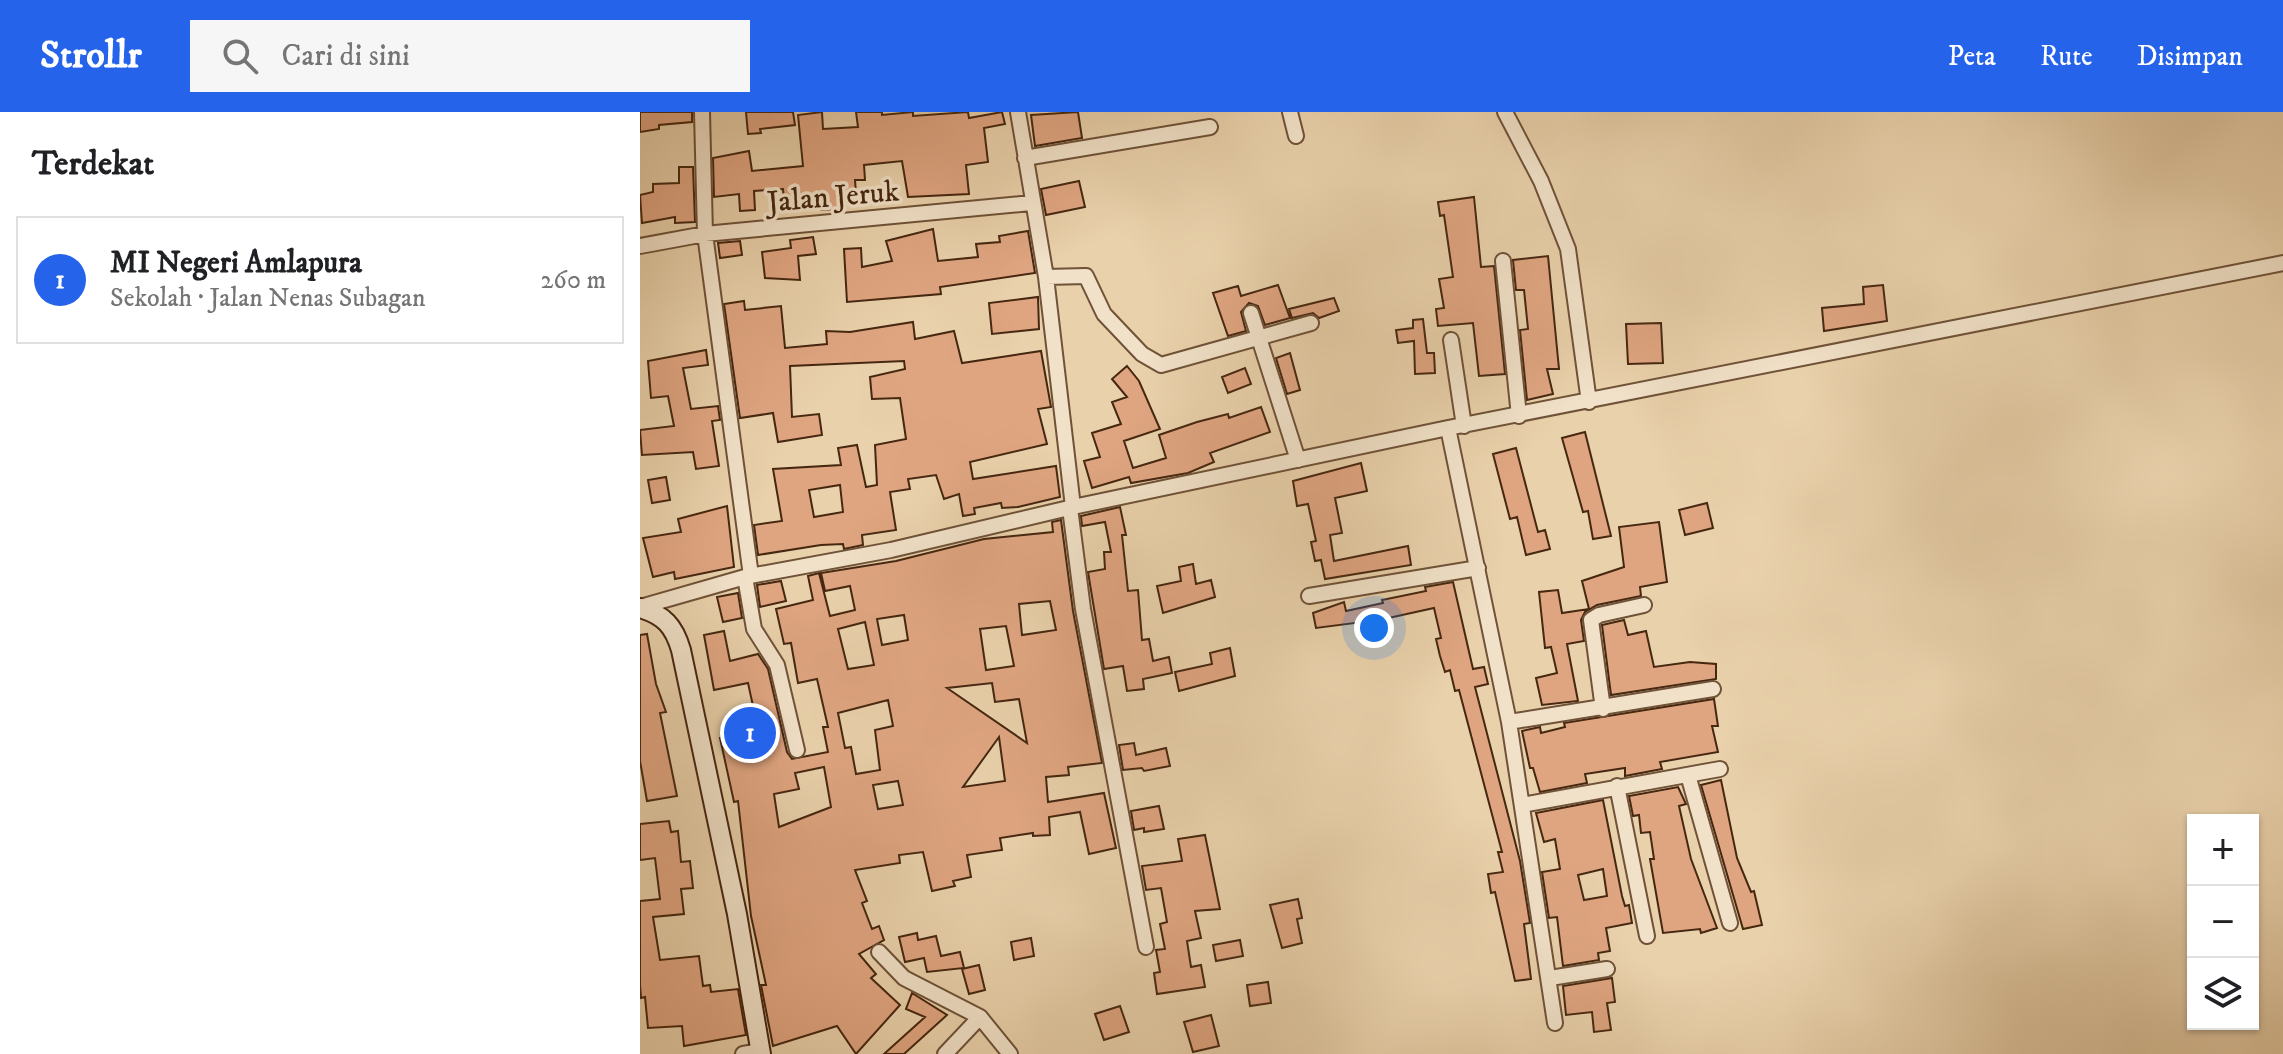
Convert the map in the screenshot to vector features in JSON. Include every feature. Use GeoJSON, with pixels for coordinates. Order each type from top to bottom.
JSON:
{"type":"FeatureCollection","features":[{"type":"Feature","properties":{"kind":"main road"},"geometry":{"type":"LineString","coordinates":[[640,607],[663,617],[674,630],[681,650],[737,914],[755,1053]]}},
{"type":"Feature","properties":{"kind":"street"},"geometry":{"type":"LineString","coordinates":[[702,112],[705,234],[754,629],[777,665],[797,750]]}},
{"type":"Feature","properties":{"kind":"street"},"geometry":{"type":"LineString","coordinates":[[1018,112],[1031,203],[1046,277],[1083,609],[1146,947]]}},
{"type":"Feature","properties":{"kind":"street"},"geometry":{"type":"LineString","coordinates":[[1290,112],[1296,136]]}},
{"type":"Feature","properties":{"kind":"street"},"geometry":{"type":"LineString","coordinates":[[1505,112],[1541,181],[1568,249],[1589,402]]}},
{"type":"Feature","properties":{"kind":"street"},"geometry":{"type":"LineString","coordinates":[[1025,158],[1210,127]]}},
{"type":"Feature","properties":{"kind":"street","name":"Jalan Jeruk"},"geometry":{"type":"LineString","coordinates":[[640,246],[705,234],[1031,203]]}},
{"type":"Feature","properties":{"kind":"street"},"geometry":{"type":"LineString","coordinates":[[1503,261],[1519,416]]}},
{"type":"Feature","properties":{"kind":"street"},"geometry":{"type":"LineString","coordinates":[[640,607],[748,577],[891,550],[1072,507],[1448,428],[2283,263]]}},
{"type":"Feature","properties":{"kind":"street"},"geometry":{"type":"LineString","coordinates":[[1046,277],[1086,276],[1104,314],[1127,334],[1142,354],[1161,365],[1311,323]]}},
{"type":"Feature","properties":{"kind":"street"},"geometry":{"type":"LineString","coordinates":[[1251,313],[1298,460]]}},
{"type":"Feature","properties":{"kind":"street"},"geometry":{"type":"LineString","coordinates":[[1451,340],[1464,426]]}},
{"type":"Feature","properties":{"kind":"street"},"geometry":{"type":"LineString","coordinates":[[1448,428],[1509,722],[1555,1023]]}},
{"type":"Feature","properties":{"kind":"street"},"geometry":{"type":"LineString","coordinates":[[1309,596],[1478,568]]}},
{"type":"Feature","properties":{"kind":"street"},"geometry":{"type":"LineString","coordinates":[[1603,709],[1591,620],[1599,615],[1644,605]]}},
{"type":"Feature","properties":{"kind":"street"},"geometry":{"type":"LineString","coordinates":[[1509,722],[1713,689]]}},
{"type":"Feature","properties":{"kind":"street"},"geometry":{"type":"LineString","coordinates":[[1522,805],[1720,769]]}},
{"type":"Feature","properties":{"kind":"street"},"geometry":{"type":"LineString","coordinates":[[1688,775],[1730,923]]}},
{"type":"Feature","properties":{"kind":"street"},"geometry":{"type":"LineString","coordinates":[[1617,786],[1647,936]]}},
{"type":"Feature","properties":{"kind":"street"},"geometry":{"type":"LineString","coordinates":[[879,952],[904,978],[980,1017],[1010,1054]]}},
{"type":"Feature","properties":{"kind":"street"},"geometry":{"type":"LineString","coordinates":[[1550,978],[1607,969]]}},
{"type":"Feature","properties":{"kind":"street"},"geometry":{"type":"LineString","coordinates":[[945,1054],[980,1017]]}},
{"type":"Feature","properties":{"kind":"building"},"geometry":{"type":"Polygon","coordinates":[[[640,112],[692,112],[692,122],[659,125],[659,129],[640,132],[640,112]]]}},
{"type":"Feature","properties":{"kind":"building"},"geometry":{"type":"Polygon","coordinates":[[[746,112],[793,112],[795,125],[760,129],[761,133],[748,134],[746,112]]]}},
{"type":"Feature","properties":{"kind":"building"},"geometry":{"type":"Polygon","coordinates":[[[822,112],[823,129],[858,127],[856,112],[882,112],[882,115],[913,112],[913,116],[968,112],[969,118],[1002,112],[1005,124],[984,128],[988,162],[966,165],[969,194],[908,197],[902,161],[864,165],[865,180],[855,180],[856,193],[840,194],[841,209],[821,210],[820,197],[784,200],[783,189],[754,191],[755,210],[740,211],[739,194],[714,197],[713,158],[749,151],[752,171],[803,166],[798,115],[822,112]]]}},
{"type":"Feature","properties":{"kind":"building"},"geometry":{"type":"Polygon","coordinates":[[[1078,112],[1082,138],[1035,146],[1031,115],[1078,112]]]}},
{"type":"Feature","properties":{"kind":"building"},"geometry":{"type":"Polygon","coordinates":[[[679,167],[693,167],[695,222],[675,223],[675,217],[642,223],[640,195],[653,192],[653,184],[679,183],[679,167]]]}},
{"type":"Feature","properties":{"kind":"building"},"geometry":{"type":"Polygon","coordinates":[[[1079,181],[1085,207],[1046,215],[1041,189],[1079,181]]]}},
{"type":"Feature","properties":{"kind":"building"},"geometry":{"type":"Polygon","coordinates":[[[1474,197],[1481,267],[1494,266],[1505,374],[1479,376],[1473,323],[1438,326],[1436,309],[1444,308],[1439,279],[1453,277],[1444,215],[1440,216],[1438,202],[1474,197]]]}},
{"type":"Feature","properties":{"kind":"building"},"geometry":{"type":"Polygon","coordinates":[[[933,229],[938,261],[978,257],[976,244],[1000,242],[999,236],[1028,231],[1035,273],[940,287],[941,294],[847,302],[844,249],[861,248],[862,267],[892,261],[886,241],[933,229]]]}},
{"type":"Feature","properties":{"kind":"building"},"geometry":{"type":"Polygon","coordinates":[[[813,237],[816,254],[798,256],[800,280],[765,278],[762,252],[791,248],[790,240],[813,237]]]}},
{"type":"Feature","properties":{"kind":"building"},"geometry":{"type":"Polygon","coordinates":[[[740,241],[742,255],[720,258],[718,243],[740,241]]]}},
{"type":"Feature","properties":{"kind":"building"},"geometry":{"type":"Polygon","coordinates":[[[1548,256],[1559,369],[1547,369],[1553,394],[1527,400],[1520,330],[1528,329],[1524,290],[1516,290],[1513,260],[1548,256]]]}},
{"type":"Feature","properties":{"kind":"building"},"geometry":{"type":"Polygon","coordinates":[[[1278,285],[1290,318],[1265,325],[1258,306],[1249,303],[1241,312],[1246,331],[1228,336],[1213,293],[1238,286],[1241,296],[1278,285]]]}},
{"type":"Feature","properties":{"kind":"building"},"geometry":{"type":"Polygon","coordinates":[[[1883,285],[1887,321],[1824,331],[1822,308],[1864,304],[1863,287],[1883,285]]]}},
{"type":"Feature","properties":{"kind":"building"},"geometry":{"type":"Polygon","coordinates":[[[1038,297],[1039,329],[992,334],[989,303],[1038,297]]]}},
{"type":"Feature","properties":{"kind":"building"},"geometry":{"type":"Polygon","coordinates":[[[1334,298],[1339,311],[1319,318],[1313,313],[1292,318],[1289,309],[1334,298]]]}},
{"type":"Feature","properties":{"kind":"building"},"geometry":{"type":"Polygon","coordinates":[[[744,301],[745,310],[781,306],[785,348],[827,344],[826,331],[850,332],[913,322],[915,339],[954,331],[962,363],[1041,351],[1051,407],[1038,409],[1047,444],[970,462],[973,479],[1056,466],[1060,497],[1018,507],[1002,508],[1001,503],[974,508],[975,514],[963,516],[959,494],[944,499],[936,475],[908,479],[910,489],[890,492],[896,530],[862,535],[863,545],[844,549],[843,544],[821,545],[758,555],[754,525],[782,521],[773,469],[841,465],[838,448],[857,445],[866,487],[877,485],[875,445],[906,439],[900,398],[872,399],[870,377],[905,369],[904,361],[790,366],[792,417],[819,414],[822,435],[778,442],[773,413],[740,418],[724,304],[744,301]],[[840,485],[809,490],[814,517],[843,512],[840,485]]]}},
{"type":"Feature","properties":{"kind":"building"},"geometry":{"type":"Polygon","coordinates":[[[1423,319],[1427,353],[1434,353],[1435,373],[1415,374],[1414,341],[1398,343],[1396,330],[1413,328],[1413,320],[1423,319]]]}},
{"type":"Feature","properties":{"kind":"building"},"geometry":{"type":"Polygon","coordinates":[[[1661,323],[1663,363],[1628,364],[1626,324],[1661,323]]]}},
{"type":"Feature","properties":{"kind":"building"},"geometry":{"type":"Polygon","coordinates":[[[706,350],[708,365],[683,368],[691,409],[718,406],[720,420],[712,421],[719,466],[696,469],[693,452],[642,455],[640,430],[674,426],[668,396],[651,398],[648,361],[706,350]]]}},
{"type":"Feature","properties":{"kind":"building"},"geometry":{"type":"Polygon","coordinates":[[[1290,353],[1300,390],[1287,394],[1276,358],[1290,353]]]}},
{"type":"Feature","properties":{"kind":"building"},"geometry":{"type":"Polygon","coordinates":[[[1127,366],[1139,381],[1160,429],[1124,441],[1133,468],[1166,458],[1159,435],[1197,422],[1228,414],[1229,418],[1261,407],[1270,432],[1210,453],[1214,462],[1188,473],[1131,483],[1129,477],[1092,488],[1084,461],[1100,457],[1092,433],[1121,424],[1112,402],[1127,397],[1112,379],[1127,366]]]}},
{"type":"Feature","properties":{"kind":"building"},"geometry":{"type":"Polygon","coordinates":[[[1245,368],[1251,384],[1228,393],[1222,377],[1245,368]]]}},
{"type":"Feature","properties":{"kind":"building"},"geometry":{"type":"Polygon","coordinates":[[[1585,432],[1611,536],[1593,539],[1588,511],[1583,512],[1562,438],[1585,432]]]}},
{"type":"Feature","properties":{"kind":"building"},"geometry":{"type":"Polygon","coordinates":[[[1516,448],[1538,532],[1545,530],[1550,549],[1526,555],[1517,517],[1510,519],[1493,454],[1516,448]]]}},
{"type":"Feature","properties":{"kind":"building"},"geometry":{"type":"Polygon","coordinates":[[[1361,463],[1367,491],[1335,498],[1342,533],[1330,535],[1334,561],[1408,546],[1411,565],[1325,579],[1321,560],[1315,561],[1311,542],[1316,541],[1308,504],[1297,506],[1293,481],[1361,463]]]}},
{"type":"Feature","properties":{"kind":"building"},"geometry":{"type":"Polygon","coordinates":[[[666,477],[670,500],[652,503],[648,480],[666,477]]]}},
{"type":"Feature","properties":{"kind":"building"},"geometry":{"type":"Polygon","coordinates":[[[1707,503],[1713,528],[1685,535],[1679,510],[1707,503]]]}},
{"type":"Feature","properties":{"kind":"building"},"geometry":{"type":"Polygon","coordinates":[[[727,506],[734,567],[675,579],[674,572],[653,577],[643,538],[681,532],[678,519],[727,506]]]}},
{"type":"Feature","properties":{"kind":"building"},"geometry":{"type":"Polygon","coordinates":[[[1120,507],[1126,535],[1122,535],[1128,591],[1138,590],[1142,640],[1149,639],[1153,661],[1169,657],[1172,673],[1143,679],[1144,689],[1127,691],[1123,666],[1104,669],[1088,572],[1105,569],[1104,552],[1111,552],[1105,522],[1082,526],[1081,516],[1120,507]]]}},
{"type":"Feature","properties":{"kind":"building"},"geometry":{"type":"Polygon","coordinates":[[[1061,520],[1073,611],[1102,763],[1068,767],[1069,775],[1046,777],[1048,802],[1104,793],[1116,848],[1089,854],[1080,812],[1049,817],[1050,835],[1033,836],[1033,833],[1000,838],[1002,850],[967,855],[971,877],[953,881],[955,886],[932,891],[923,852],[899,855],[900,863],[855,870],[867,901],[862,903],[872,929],[879,926],[884,940],[859,954],[876,974],[871,978],[900,1005],[856,1054],[837,1026],[773,1046],[761,985],[766,985],[751,916],[738,801],[734,802],[720,738],[758,729],[748,683],[714,690],[704,635],[724,631],[730,661],[758,654],[768,669],[787,752],[792,759],[828,752],[823,727],[828,727],[817,679],[798,683],[791,643],[784,644],[776,609],[813,600],[808,576],[819,573],[830,616],[855,610],[850,586],[825,591],[821,573],[896,561],[984,539],[1053,532],[1052,522],[1061,520]],[[1050,601],[1019,604],[1022,635],[1056,630],[1050,601]],[[904,615],[877,619],[882,645],[908,640],[904,615]],[[865,622],[838,629],[848,669],[874,665],[865,622]],[[1006,626],[980,629],[986,670],[1014,666],[1006,626]],[[992,683],[947,688],[1027,743],[1019,699],[995,702],[992,683]],[[888,700],[838,713],[845,748],[851,747],[856,774],[880,770],[875,730],[893,726],[888,700]],[[999,737],[963,787],[1005,781],[999,737]],[[824,767],[795,773],[799,789],[774,794],[779,827],[831,807],[824,767]],[[898,781],[873,785],[878,809],[903,805],[898,781]]]}},
{"type":"Feature","properties":{"kind":"building"},"geometry":{"type":"Polygon","coordinates":[[[1659,522],[1667,582],[1640,587],[1641,596],[1597,605],[1585,612],[1581,620],[1584,641],[1567,644],[1578,701],[1542,705],[1536,678],[1557,673],[1551,647],[1545,648],[1539,592],[1558,590],[1562,613],[1589,609],[1582,581],[1624,567],[1619,527],[1659,522]]]}},
{"type":"Feature","properties":{"kind":"building"},"geometry":{"type":"Polygon","coordinates":[[[1193,564],[1196,584],[1211,580],[1215,597],[1163,613],[1157,586],[1181,581],[1179,567],[1193,564]]]}},
{"type":"Feature","properties":{"kind":"building"},"geometry":{"type":"Polygon","coordinates":[[[781,581],[786,601],[760,607],[757,585],[781,581]]]}},
{"type":"Feature","properties":{"kind":"building"},"geometry":{"type":"Polygon","coordinates":[[[1453,582],[1473,669],[1484,667],[1488,684],[1475,687],[1520,861],[1530,923],[1524,924],[1531,979],[1515,981],[1495,892],[1491,893],[1488,874],[1503,872],[1498,852],[1502,852],[1459,690],[1455,691],[1450,670],[1445,672],[1440,656],[1436,639],[1441,638],[1434,608],[1384,619],[1385,624],[1371,627],[1370,621],[1316,628],[1313,613],[1344,602],[1346,611],[1383,603],[1382,600],[1426,591],[1425,587],[1453,582]]]}},
{"type":"Feature","properties":{"kind":"building"},"geometry":{"type":"Polygon","coordinates":[[[738,593],[742,618],[723,622],[717,597],[738,593]]]}},
{"type":"Feature","properties":{"kind":"building"},"geometry":{"type":"Polygon","coordinates":[[[1624,620],[1628,635],[1646,631],[1654,667],[1690,662],[1716,664],[1716,679],[1611,695],[1602,625],[1624,620]]]}},
{"type":"Feature","properties":{"kind":"building"},"geometry":{"type":"Polygon","coordinates":[[[647,634],[656,684],[666,712],[660,713],[677,796],[647,801],[640,761],[640,635],[647,634]]]}},
{"type":"Feature","properties":{"kind":"building"},"geometry":{"type":"Polygon","coordinates":[[[1230,648],[1235,676],[1179,691],[1175,672],[1212,664],[1210,653],[1230,648]]]}},
{"type":"Feature","properties":{"kind":"building"},"geometry":{"type":"Polygon","coordinates":[[[1714,699],[1718,726],[1712,726],[1718,752],[1660,762],[1662,769],[1625,776],[1625,768],[1585,774],[1587,783],[1540,792],[1533,768],[1530,768],[1522,731],[1540,727],[1541,733],[1565,727],[1564,723],[1714,699]]]}},
{"type":"Feature","properties":{"kind":"building"},"geometry":{"type":"Polygon","coordinates":[[[1134,743],[1136,755],[1166,748],[1170,766],[1144,771],[1142,768],[1123,770],[1119,745],[1134,743]]]}},
{"type":"Feature","properties":{"kind":"building"},"geometry":{"type":"Polygon","coordinates":[[[1721,780],[1737,858],[1751,892],[1754,891],[1762,925],[1743,929],[1701,785],[1721,780]]]}},
{"type":"Feature","properties":{"kind":"building"},"geometry":{"type":"Polygon","coordinates":[[[1678,787],[1686,804],[1679,806],[1691,859],[1717,928],[1701,933],[1700,929],[1663,933],[1650,859],[1654,859],[1650,832],[1641,833],[1639,815],[1633,816],[1629,796],[1678,787]]]}},
{"type":"Feature","properties":{"kind":"building"},"geometry":{"type":"Polygon","coordinates":[[[1603,800],[1622,896],[1625,906],[1629,905],[1632,923],[1606,928],[1610,951],[1598,953],[1599,960],[1563,966],[1557,917],[1549,918],[1542,872],[1560,869],[1555,839],[1544,842],[1536,813],[1603,800]],[[1603,869],[1578,875],[1584,900],[1607,896],[1603,869]]]}},
{"type":"Feature","properties":{"kind":"building"},"geometry":{"type":"Polygon","coordinates":[[[1159,806],[1164,829],[1134,830],[1131,811],[1159,806]]]}},
{"type":"Feature","properties":{"kind":"building"},"geometry":{"type":"Polygon","coordinates":[[[669,821],[671,832],[678,831],[681,862],[690,861],[693,888],[681,889],[684,914],[653,917],[660,960],[699,956],[703,986],[710,985],[711,992],[738,989],[746,1035],[684,1046],[682,1026],[648,1028],[645,997],[641,998],[640,985],[640,901],[660,899],[655,858],[640,860],[640,824],[669,821]]]}},
{"type":"Feature","properties":{"kind":"building"},"geometry":{"type":"Polygon","coordinates":[[[1205,835],[1220,909],[1195,911],[1201,938],[1187,941],[1191,967],[1201,965],[1205,987],[1157,994],[1154,973],[1160,972],[1156,950],[1165,949],[1160,924],[1167,922],[1161,888],[1146,890],[1142,866],[1182,861],[1178,839],[1205,835]]]}},
{"type":"Feature","properties":{"kind":"building"},"geometry":{"type":"Polygon","coordinates":[[[1298,899],[1302,918],[1297,919],[1302,943],[1282,948],[1270,905],[1298,899]]]}},
{"type":"Feature","properties":{"kind":"building"},"geometry":{"type":"Polygon","coordinates":[[[917,933],[918,940],[936,936],[941,956],[960,952],[964,968],[927,972],[924,958],[905,962],[899,937],[917,933]]]}},
{"type":"Feature","properties":{"kind":"building"},"geometry":{"type":"Polygon","coordinates":[[[1031,938],[1034,956],[1014,960],[1011,942],[1031,938]]]}},
{"type":"Feature","properties":{"kind":"building"},"geometry":{"type":"Polygon","coordinates":[[[1240,940],[1243,956],[1216,961],[1213,945],[1240,940]]]}},
{"type":"Feature","properties":{"kind":"building"},"geometry":{"type":"Polygon","coordinates":[[[979,965],[985,990],[969,994],[962,969],[979,965]]]}},
{"type":"Feature","properties":{"kind":"building"},"geometry":{"type":"Polygon","coordinates":[[[1612,978],[1615,1002],[1607,1003],[1611,1030],[1594,1032],[1592,1012],[1566,1015],[1563,986],[1612,978]]]}},
{"type":"Feature","properties":{"kind":"building"},"geometry":{"type":"Polygon","coordinates":[[[1268,982],[1271,1003],[1250,1006],[1247,985],[1268,982]]]}},
{"type":"Feature","properties":{"kind":"building"},"geometry":{"type":"Polygon","coordinates":[[[912,993],[947,1015],[904,1054],[884,1054],[925,1017],[906,1009],[912,993]]]}},
{"type":"Feature","properties":{"kind":"building"},"geometry":{"type":"Polygon","coordinates":[[[1120,1006],[1129,1032],[1104,1040],[1095,1014],[1120,1006]]]}},
{"type":"Feature","properties":{"kind":"building"},"geometry":{"type":"Polygon","coordinates":[[[1211,1015],[1219,1046],[1193,1052],[1184,1022],[1211,1015]]]}},
{"type":"Feature","properties":{"kind":"place","name":"MI Negeri Amlapura"},"geometry":{"type":"Point","coordinates":[750,733]}}]}
